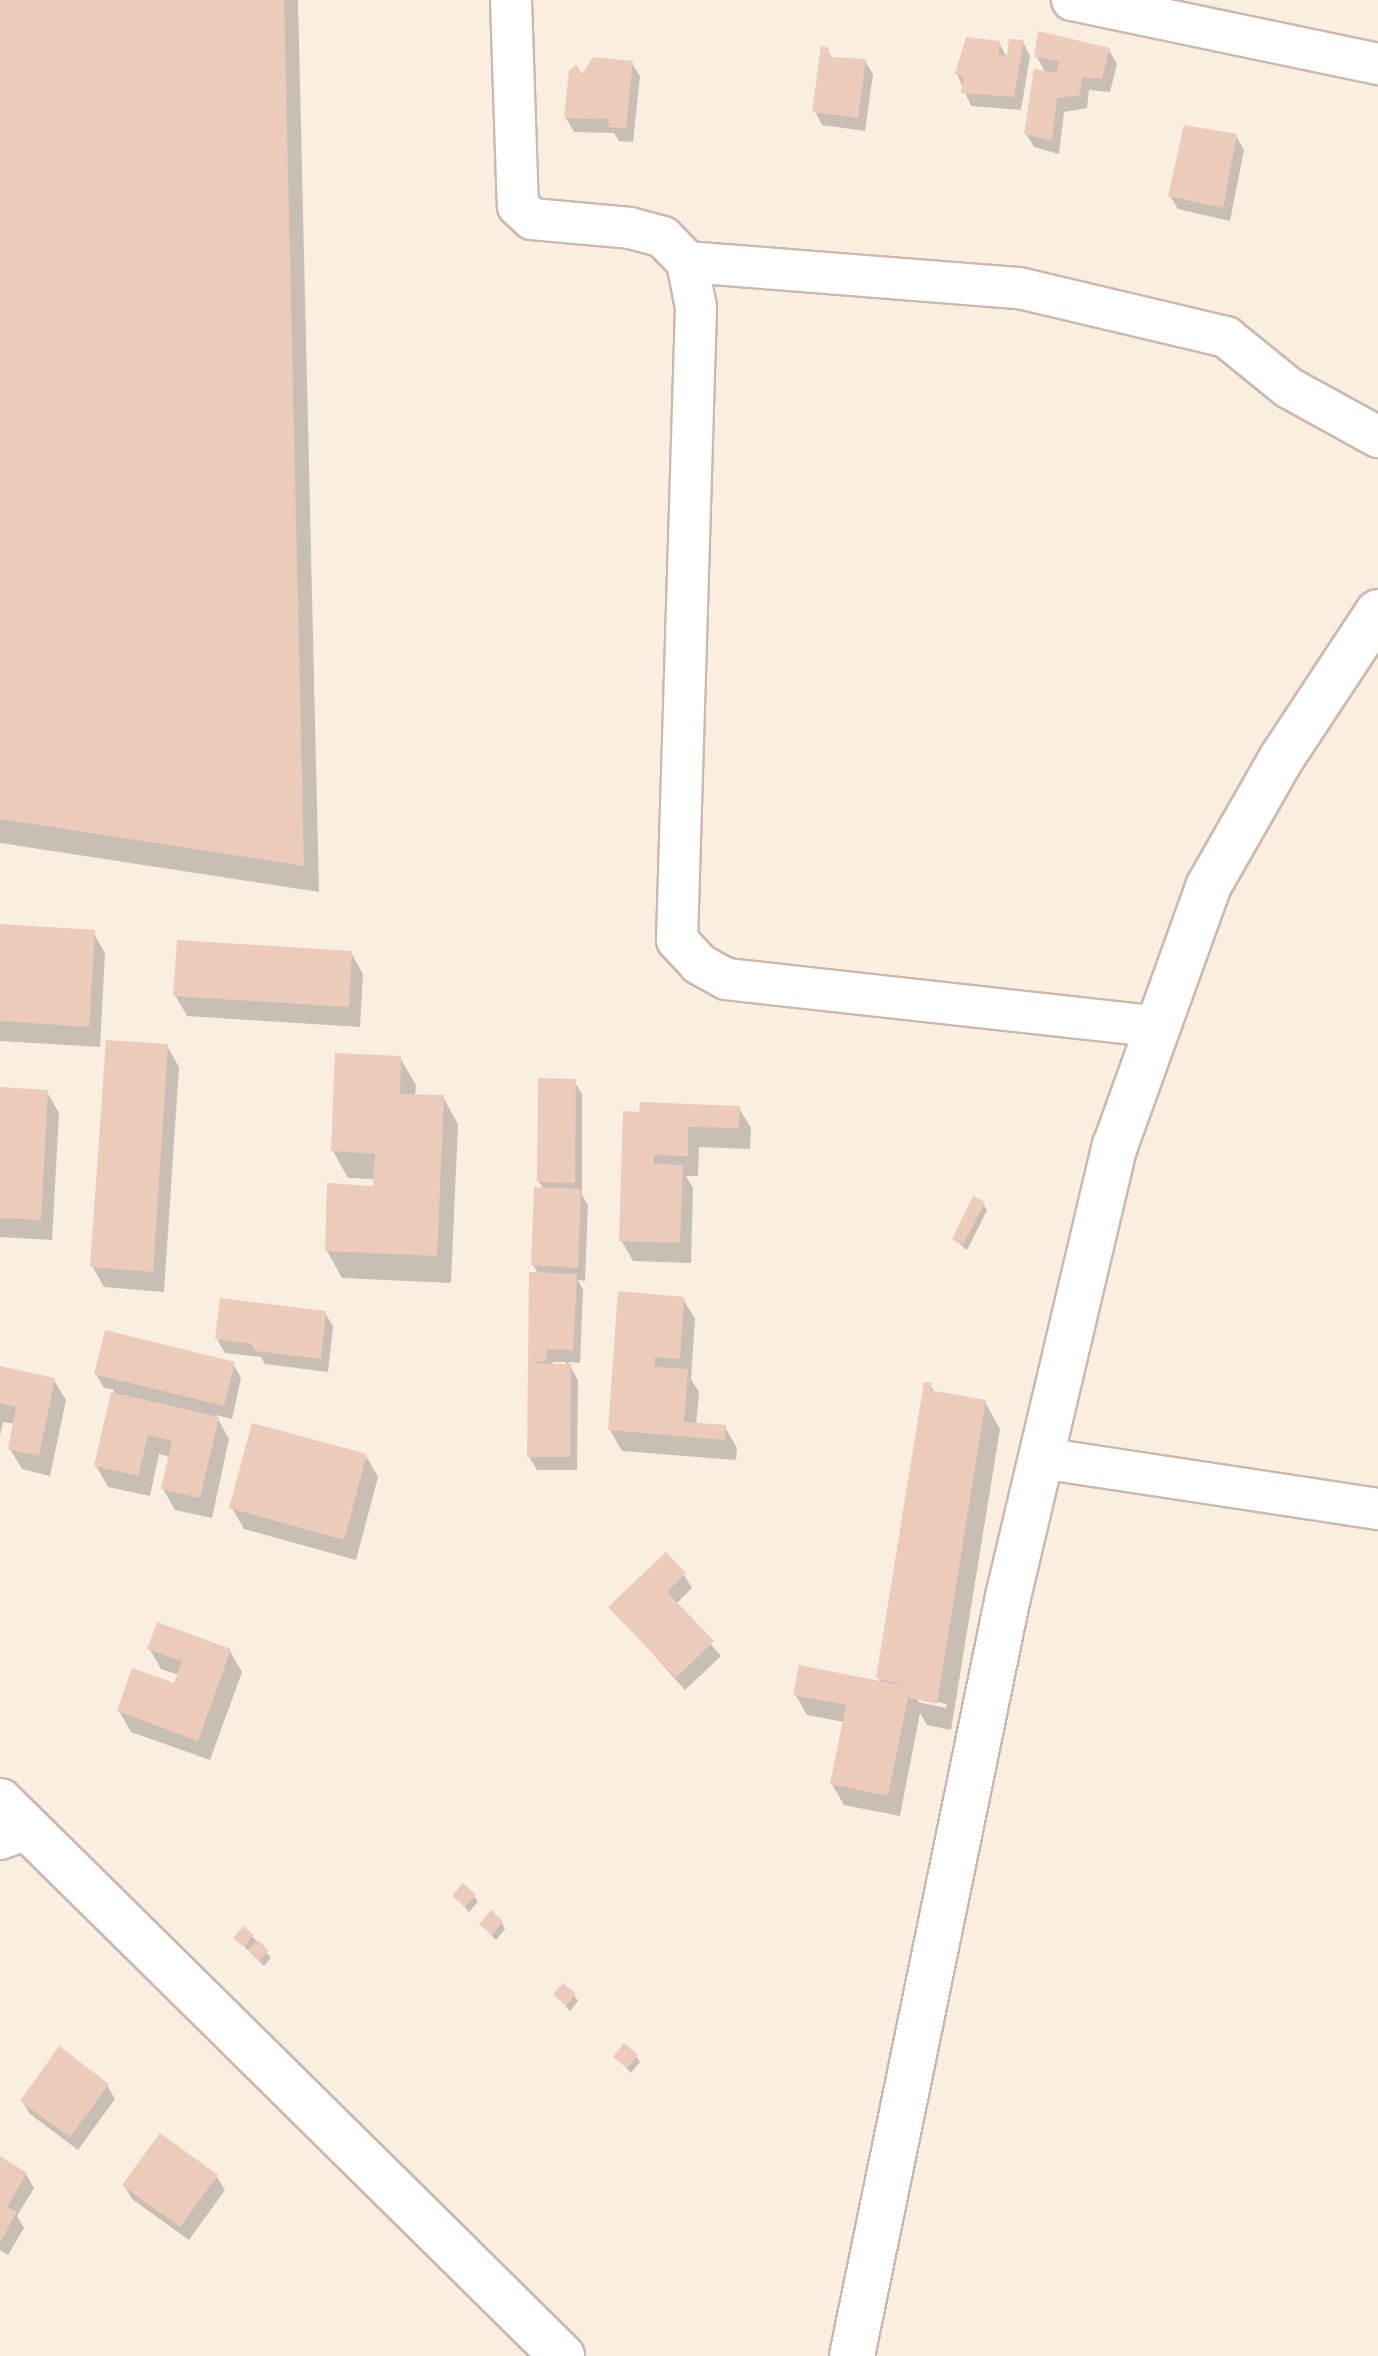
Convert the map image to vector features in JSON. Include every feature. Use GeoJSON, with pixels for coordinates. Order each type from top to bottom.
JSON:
{"type":"FeatureCollection","features":[{"type":"Feature","properties":{"kind":"street"},"geometry":{"type":"LineString","coordinates":[[511,0],[518,206],[532,219],[630,228],[663,237],[687,262],[696,307],[677,940],[699,964],[726,979],[1159,1027]]}},
{"type":"Feature","properties":{"kind":"street"},"geometry":{"type":"LineString","coordinates":[[1072,0],[1378,64]]}},
{"type":"Feature","properties":{"kind":"street"},"geometry":{"type":"LineString","coordinates":[[687,262],[1019,288],[1226,337],[1289,388],[1378,437]]}},
{"type":"Feature","properties":{"kind":"street"},"geometry":{"type":"LineString","coordinates":[[852,2356],[1041,1458],[1115,1146],[1208,887],[1281,759],[1378,612]]}},
{"type":"Feature","properties":{"kind":"street"},"geometry":{"type":"LineString","coordinates":[[1041,1458],[1378,1509]]}},
{"type":"Feature","properties":{"kind":"street"},"geometry":{"type":"LineString","coordinates":[[9,1823],[562,2356]]}},
{"type":"Feature","properties":{"kind":"building"},"geometry":{"type":"Polygon","coordinates":[[[0,0],[284,0],[304,866],[0,819],[0,0]]]}},
{"type":"Feature","properties":{"kind":"building"},"geometry":{"type":"Polygon","coordinates":[[[1038,31],[1110,48],[1102,79],[1082,77],[1080,95],[1057,98],[1052,141],[1024,134],[1034,69],[1056,73],[1059,61],[1034,57],[1038,31]]]}},
{"type":"Feature","properties":{"kind":"building"},"geometry":{"type":"Polygon","coordinates":[[[966,37],[1000,41],[999,55],[1007,56],[1009,39],[1024,40],[1014,97],[961,93],[963,77],[955,74],[966,37]]]}},
{"type":"Feature","properties":{"kind":"building"},"geometry":{"type":"Polygon","coordinates":[[[821,46],[829,48],[829,57],[866,59],[858,118],[812,112],[821,46]]]}},
{"type":"Feature","properties":{"kind":"building"},"geometry":{"type":"Polygon","coordinates":[[[593,57],[633,61],[626,129],[609,127],[608,119],[564,118],[569,70],[577,65],[582,74],[593,57]]]}},
{"type":"Feature","properties":{"kind":"building"},"geometry":{"type":"Polygon","coordinates":[[[1184,125],[1237,134],[1223,208],[1168,196],[1184,125]]]}},
{"type":"Feature","properties":{"kind":"building"},"geometry":{"type":"Polygon","coordinates":[[[0,924],[95,930],[89,1027],[0,1021],[0,924]]]}},
{"type":"Feature","properties":{"kind":"building"},"geometry":{"type":"Polygon","coordinates":[[[177,940],[352,951],[349,1007],[173,996],[177,940]]]}},
{"type":"Feature","properties":{"kind":"building"},"geometry":{"type":"Polygon","coordinates":[[[106,1040],[168,1044],[153,1272],[90,1267],[106,1040]]]}},
{"type":"Feature","properties":{"kind":"building"},"geometry":{"type":"Polygon","coordinates":[[[335,1053],[401,1056],[400,1094],[444,1095],[437,1256],[325,1251],[327,1183],[373,1186],[375,1154],[331,1151],[335,1053]]]}},
{"type":"Feature","properties":{"kind":"building"},"geometry":{"type":"Polygon","coordinates":[[[538,1078],[576,1079],[575,1183],[537,1182],[538,1078]]]}},
{"type":"Feature","properties":{"kind":"building"},"geometry":{"type":"Polygon","coordinates":[[[0,1087],[48,1090],[41,1220],[0,1218],[0,1087]]]}},
{"type":"Feature","properties":{"kind":"building"},"geometry":{"type":"Polygon","coordinates":[[[640,1102],[740,1106],[739,1128],[688,1127],[688,1156],[654,1155],[654,1164],[683,1165],[680,1243],[619,1241],[623,1111],[639,1112],[640,1102]]]}},
{"type":"Feature","properties":{"kind":"building"},"geometry":{"type":"Polygon","coordinates":[[[534,1187],[581,1189],[578,1268],[531,1265],[534,1187]]]}},
{"type":"Feature","properties":{"kind":"building"},"geometry":{"type":"Polygon","coordinates":[[[973,1196],[985,1202],[963,1245],[952,1239],[973,1196]]]}},
{"type":"Feature","properties":{"kind":"building"},"geometry":{"type":"Polygon","coordinates":[[[529,1272],[577,1274],[573,1350],[547,1349],[546,1361],[528,1363],[529,1272]]]}},
{"type":"Feature","properties":{"kind":"building"},"geometry":{"type":"Polygon","coordinates":[[[618,1291],[684,1297],[680,1359],[655,1357],[655,1367],[688,1369],[684,1422],[726,1425],[725,1440],[608,1430],[618,1291]]]}},
{"type":"Feature","properties":{"kind":"building"},"geometry":{"type":"Polygon","coordinates":[[[220,1298],[326,1311],[321,1359],[255,1351],[251,1344],[215,1339],[220,1298]]]}},
{"type":"Feature","properties":{"kind":"building"},"geometry":{"type":"Polygon","coordinates":[[[105,1330],[235,1362],[224,1406],[94,1374],[105,1330]]]}},
{"type":"Feature","properties":{"kind":"building"},"geometry":{"type":"Polygon","coordinates":[[[528,1363],[571,1364],[570,1457],[527,1457],[528,1363]]]}},
{"type":"Feature","properties":{"kind":"building"},"geometry":{"type":"Polygon","coordinates":[[[0,1366],[55,1378],[39,1456],[8,1449],[16,1407],[0,1403],[0,1366]]]}},
{"type":"Feature","properties":{"kind":"building"},"geometry":{"type":"Polygon","coordinates":[[[924,1382],[932,1383],[930,1390],[986,1400],[937,1704],[909,1698],[910,1688],[888,1796],[830,1784],[846,1705],[793,1695],[799,1665],[910,1687],[876,1678],[924,1382]]]}},
{"type":"Feature","properties":{"kind":"building"},"geometry":{"type":"Polygon","coordinates":[[[111,1392],[219,1417],[200,1498],[161,1489],[172,1441],[148,1435],[138,1476],[94,1466],[111,1392]]]}},
{"type":"Feature","properties":{"kind":"building"},"geometry":{"type":"Polygon","coordinates":[[[252,1423],[367,1454],[344,1540],[229,1508],[252,1423]]]}},
{"type":"Feature","properties":{"kind":"building"},"geometry":{"type":"Polygon","coordinates":[[[666,1552],[686,1573],[667,1592],[714,1641],[676,1678],[608,1607],[666,1552]]]}},
{"type":"Feature","properties":{"kind":"building"},"geometry":{"type":"Polygon","coordinates":[[[157,1622],[231,1649],[198,1741],[117,1711],[132,1668],[174,1683],[182,1661],[147,1649],[157,1622]]]}},
{"type":"Feature","properties":{"kind":"building"},"geometry":{"type":"Polygon","coordinates":[[[463,1883],[476,1895],[465,1907],[452,1896],[463,1883]]]}},
{"type":"Feature","properties":{"kind":"building"},"geometry":{"type":"Polygon","coordinates":[[[491,1910],[503,1921],[492,1935],[479,1924],[491,1910]]]}},
{"type":"Feature","properties":{"kind":"building"},"geometry":{"type":"Polygon","coordinates":[[[243,1926],[254,1935],[244,1947],[233,1938],[243,1926]]]}},
{"type":"Feature","properties":{"kind":"building"},"geometry":{"type":"Polygon","coordinates":[[[258,1940],[269,1951],[259,1961],[248,1950],[258,1940]]]}},
{"type":"Feature","properties":{"kind":"building"},"geometry":{"type":"Polygon","coordinates":[[[563,1983],[576,1994],[566,2006],[553,1994],[563,1983]]]}},
{"type":"Feature","properties":{"kind":"building"},"geometry":{"type":"Polygon","coordinates":[[[624,2043],[638,2055],[627,2068],[613,2057],[624,2043]]]}},
{"type":"Feature","properties":{"kind":"building"},"geometry":{"type":"Polygon","coordinates":[[[59,2046],[109,2084],[70,2137],[20,2101],[59,2046]]]}},
{"type":"Feature","properties":{"kind":"building"},"geometry":{"type":"Polygon","coordinates":[[[160,2133],[218,2175],[180,2227],[122,2185],[160,2133]]]}},
{"type":"Feature","properties":{"kind":"building"},"geometry":{"type":"Polygon","coordinates":[[[0,2156],[27,2173],[7,2207],[17,2212],[0,2242],[0,2156]]]}}]}
